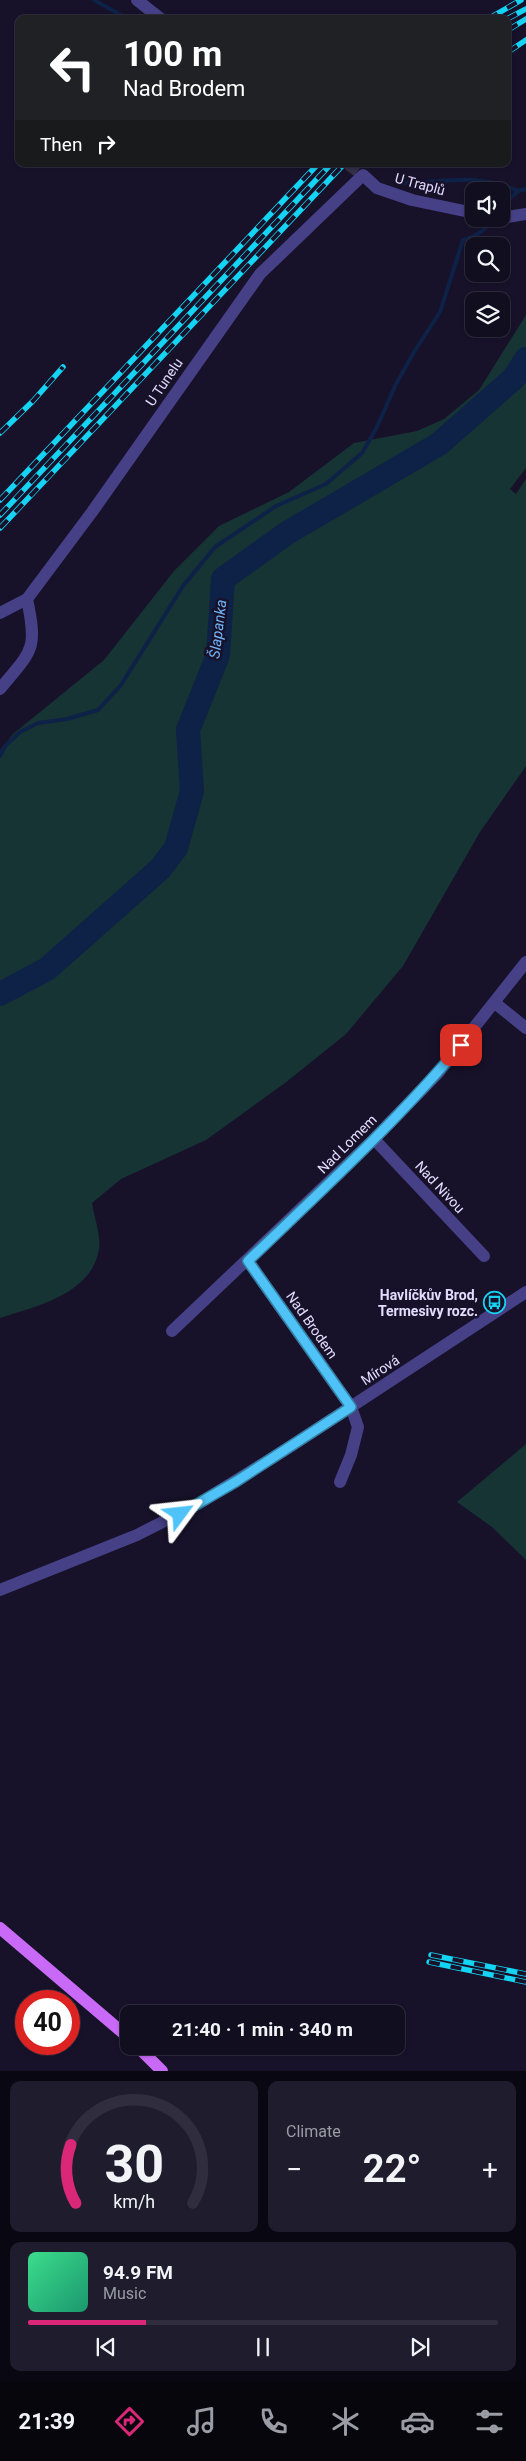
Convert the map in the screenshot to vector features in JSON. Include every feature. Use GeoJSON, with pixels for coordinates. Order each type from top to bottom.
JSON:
{"type":"FeatureCollection","features":[{"type":"Feature","properties":{"kind":"main road"},"geometry":{"type":"LineString","coordinates":[[0,1928],[120,2030]]}},
{"type":"Feature","properties":{"kind":"main road"},"geometry":{"type":"LineString","coordinates":[[146,2055],[162,2071]]}},
{"type":"Feature","properties":{"kind":"street"},"geometry":{"type":"LineString","coordinates":[[137,0],[156,15]]}},
{"type":"Feature","properties":{"kind":"street","name":"U Traplů"},"geometry":{"type":"LineString","coordinates":[[363,175],[377,188],[412,200],[465,211]]}},
{"type":"Feature","properties":{"kind":"street","name":"U Tunelu"},"geometry":{"type":"LineString","coordinates":[[0,612],[27,599],[92,512],[260,274],[363,175]]}},
{"type":"Feature","properties":{"kind":"street"},"geometry":{"type":"LineString","coordinates":[[510,217],[526,214]]}},
{"type":"Feature","properties":{"kind":"street"},"geometry":{"type":"LineString","coordinates":[[0,689],[30,652],[34,631],[27,599]]}},
{"type":"Feature","properties":{"kind":"street","name":"Nad Lomem"},"geometry":{"type":"LineString","coordinates":[[172,1332],[374,1139],[438,1073],[526,962]]}},
{"type":"Feature","properties":{"kind":"street"},"geometry":{"type":"LineString","coordinates":[[495,1003],[526,1028]]}},
{"type":"Feature","properties":{"kind":"street","name":"Nad Nivou"},"geometry":{"type":"LineString","coordinates":[[374,1139],[484,1256]]}},
{"type":"Feature","properties":{"kind":"street","name":"Nad Brodem"},"geometry":{"type":"LineString","coordinates":[[248,1261],[351,1407]]}},
{"type":"Feature","properties":{"kind":"street","name":"Mírová"},"geometry":{"type":"LineString","coordinates":[[0,1590],[137,1535],[198,1504],[351,1407],[526,1292]]}},
{"type":"Feature","properties":{"kind":"street"},"geometry":{"type":"LineString","coordinates":[[340,1482],[351,1455],[358,1427],[351,1407]]}},
{"type":"Feature","properties":{"kind":"green space"},"geometry":{"type":"Polygon","coordinates":[[[526,315],[526,468],[510,489],[516,494],[526,479],[526,766],[480,832],[403,966],[346,1034],[285,1083],[206,1140],[121,1179],[92,1203],[98,1232],[99,1249],[94,1264],[86,1277],[61,1296],[0,1318],[0,750],[13,734],[104,660],[174,571],[219,526],[289,492],[354,443],[417,431],[444,419],[479,390],[526,315]]]}},
{"type":"Feature","properties":{"kind":"green space"},"geometry":{"type":"Polygon","coordinates":[[[526,1444],[526,1560],[492,1527],[457,1502],[526,1444]]]}},
{"type":"Feature","properties":{"kind":"waterway"},"geometry":{"type":"LineString","coordinates":[[94,0],[121,15]]}},
{"type":"Feature","properties":{"kind":"waterway"},"geometry":{"type":"LineString","coordinates":[[399,183],[473,180],[488,181],[518,191],[526,189]]}},
{"type":"Feature","properties":{"kind":"waterway"},"geometry":{"type":"LineString","coordinates":[[510,199],[518,191]]}},
{"type":"Feature","properties":{"kind":"waterway"},"geometry":{"type":"LineString","coordinates":[[0,756],[5,746],[20,732],[38,723],[67,719],[98,710],[121,685],[183,586],[215,547],[276,506],[326,484],[362,453],[376,429],[396,384],[440,312],[463,240],[480,233],[487,227]]}},
{"type":"Feature","properties":{"kind":"waterway","name":"Šlapanka"},"geometry":{"type":"LineString","coordinates":[[0,994],[47,969],[160,869],[176,848],[192,791],[188,730],[218,655],[223,579],[287,533],[439,444],[514,378],[526,359]]}},
{"type":"Feature","properties":{"kind":"tunnel"},"geometry":{"type":"LineString","coordinates":[[352,167],[363,175]]}},
{"type":"Feature","properties":{"kind":"railway"},"geometry":{"type":"LineString","coordinates":[[495,15],[521,0]]}},
{"type":"Feature","properties":{"kind":"railway"},"geometry":{"type":"LineString","coordinates":[[511,17],[526,9]]}},
{"type":"Feature","properties":{"kind":"railway"},"geometry":{"type":"LineString","coordinates":[[511,28],[526,19]]}},
{"type":"Feature","properties":{"kind":"railway"},"geometry":{"type":"LineString","coordinates":[[511,50],[526,40]]}},
{"type":"Feature","properties":{"kind":"railway"},"geometry":{"type":"LineString","coordinates":[[0,500],[315,167]]}},
{"type":"Feature","properties":{"kind":"railway"},"geometry":{"type":"LineString","coordinates":[[0,515],[328,167]]}},
{"type":"Feature","properties":{"kind":"railway"},"geometry":{"type":"LineString","coordinates":[[0,528],[341,167]]}},
{"type":"Feature","properties":{"kind":"railway"},"geometry":{"type":"LineString","coordinates":[[0,433],[33,401],[63,367]]}},
{"type":"Feature","properties":{"kind":"railway"},"geometry":{"type":"LineString","coordinates":[[431,1955],[526,1974]]}},
{"type":"Feature","properties":{"kind":"railway"},"geometry":{"type":"LineString","coordinates":[[429,1962],[526,1982]]}},
{"type":"Feature","properties":{"kind":"place","name":"Havlíčkův Brod, Termesivy rozc."},"geometry":{"type":"Point","coordinates":[494,1303]}},
{"type":"Feature","properties":{"kind":"route"},"geometry":{"type":"LineString","coordinates":[[180,1514],[237,1481],[351,1407],[346,1397],[248,1261],[374,1139],[438,1073],[461,1045]]}}]}
